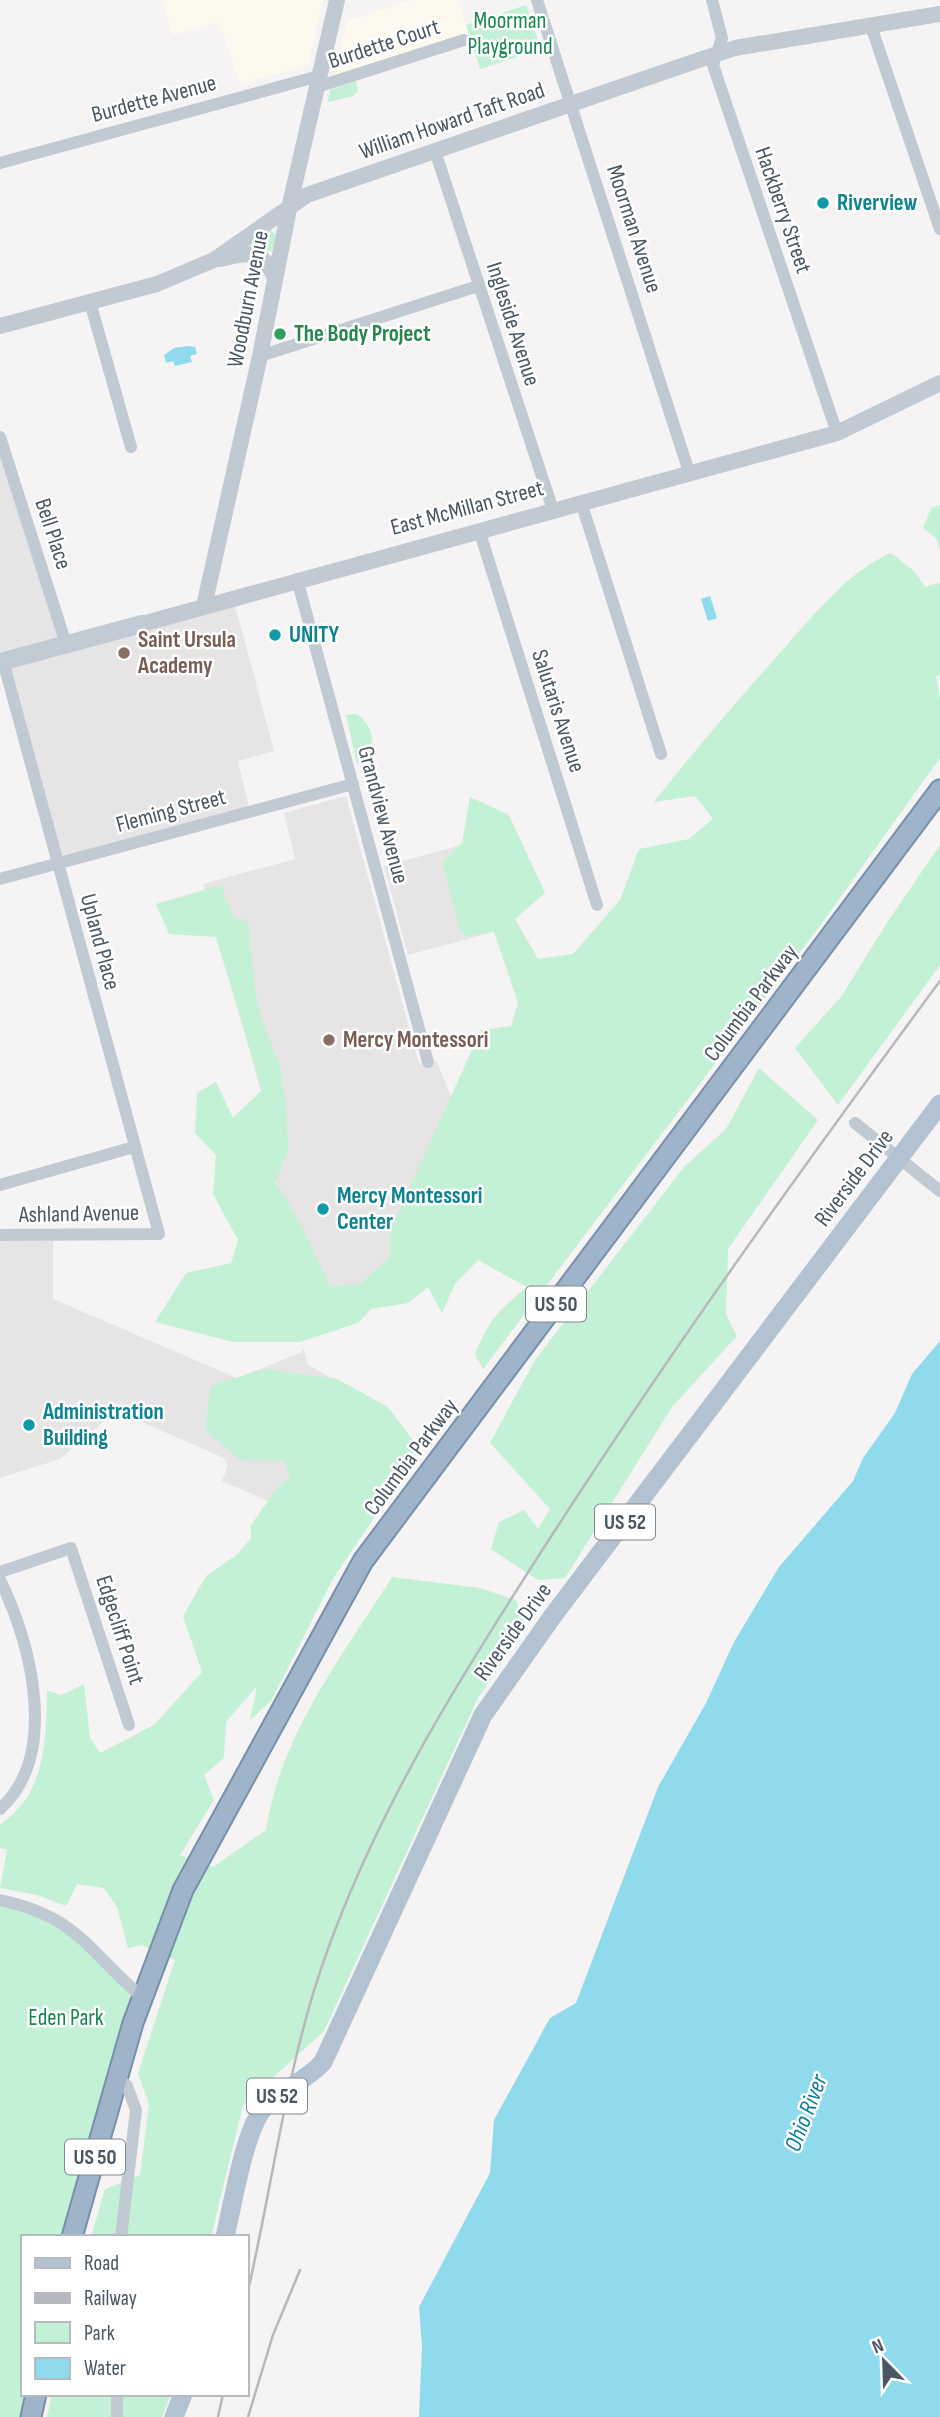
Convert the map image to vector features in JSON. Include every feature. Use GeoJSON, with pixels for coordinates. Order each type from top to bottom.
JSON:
{"type":"FeatureCollection","features":[{"type":"Feature","properties":{"kind":"highway","name":"Columbia Parkway"},"geometry":{"type":"LineString","coordinates":[[73,2235],[142,1997],[183,1890],[363,1561],[940,790]]}},
{"type":"Feature","properties":{"kind":"highway"},"geometry":{"type":"LineString","coordinates":[[31,2417],[36,2396]]}},
{"type":"Feature","properties":{"kind":"main road","name":"East McMillan Street"},"geometry":{"type":"LineString","coordinates":[[1,662],[142,624]]}},
{"type":"Feature","properties":{"kind":"main road","name":"Riverside Drive"},"geometry":{"type":"LineString","coordinates":[[225,2235],[252,2128],[261,2110],[277,2096],[311,2075],[323,2062],[483,1716],[552,1617],[940,1104]]}},
{"type":"Feature","properties":{"kind":"main road"},"geometry":{"type":"LineString","coordinates":[[174,2417],[182,2396]]}},
{"type":"Feature","properties":{"kind":"street","name":"Woodburn Avenue"},"geometry":{"type":"LineString","coordinates":[[204,606],[260,356],[290,204],[337,0]]}},
{"type":"Feature","properties":{"kind":"street","name":"Moorman Avenue"},"geometry":{"type":"LineString","coordinates":[[537,0],[689,472]]}},
{"type":"Feature","properties":{"kind":"street","name":"Hackberry Street"},"geometry":{"type":"LineString","coordinates":[[712,0],[722,38],[713,65],[837,433]]}},
{"type":"Feature","properties":{"kind":"street","name":"William Howard Taft Road"},"geometry":{"type":"LineString","coordinates":[[0,327],[157,284],[214,260],[307,194],[718,53],[940,15]]}},
{"type":"Feature","properties":{"kind":"street"},"geometry":{"type":"LineString","coordinates":[[871,26],[940,229]]}},
{"type":"Feature","properties":{"kind":"street","name":"Burdette Court"},"geometry":{"type":"LineString","coordinates":[[318,82],[464,40]]}},
{"type":"Feature","properties":{"kind":"street","name":"Burdette Avenue"},"geometry":{"type":"LineString","coordinates":[[0,163],[318,82]]}},
{"type":"Feature","properties":{"kind":"street","name":"Ingleside Avenue"},"geometry":{"type":"LineString","coordinates":[[435,152],[553,510]]}},
{"type":"Feature","properties":{"kind":"street"},"geometry":{"type":"LineString","coordinates":[[214,260],[244,254],[258,256],[264,258],[275,278]]}},
{"type":"Feature","properties":{"kind":"street"},"geometry":{"type":"LineString","coordinates":[[260,356],[478,286]]}},
{"type":"Feature","properties":{"kind":"street"},"geometry":{"type":"LineString","coordinates":[[90,302],[131,447]]}},
{"type":"Feature","properties":{"kind":"street","name":"East McMillan Street"},"geometry":{"type":"LineString","coordinates":[[142,624],[297,579],[837,433],[940,383]]}},
{"type":"Feature","properties":{"kind":"street","name":"Bell Place"},"geometry":{"type":"LineString","coordinates":[[0,437],[66,644]]}},
{"type":"Feature","properties":{"kind":"street"},"geometry":{"type":"LineString","coordinates":[[581,502],[661,754]]}},
{"type":"Feature","properties":{"kind":"street","name":"Salutaris Avenue"},"geometry":{"type":"LineString","coordinates":[[479,530],[597,905]]}},
{"type":"Feature","properties":{"kind":"street","name":"Grandview Avenue"},"geometry":{"type":"LineString","coordinates":[[297,579],[428,1062]]}},
{"type":"Feature","properties":{"kind":"street","name":"Upland Place"},"geometry":{"type":"LineString","coordinates":[[1,662],[159,1234]]}},
{"type":"Feature","properties":{"kind":"street","name":"Fleming Street"},"geometry":{"type":"LineString","coordinates":[[0,879],[353,783]]}},
{"type":"Feature","properties":{"kind":"street"},"geometry":{"type":"LineString","coordinates":[[855,1124],[940,1191]]}},
{"type":"Feature","properties":{"kind":"street"},"geometry":{"type":"LineString","coordinates":[[0,1185],[134,1147]]}},
{"type":"Feature","properties":{"kind":"street","name":"Ashland Avenue"},"geometry":{"type":"LineString","coordinates":[[0,1235],[159,1234]]}},
{"type":"Feature","properties":{"kind":"street","name":"Edgecliff Point"},"geometry":{"type":"LineString","coordinates":[[0,1572],[71,1548],[128,1725]]}},
{"type":"Feature","properties":{"kind":"street"},"geometry":{"type":"LineString","coordinates":[[0,1580],[20,1626],[28,1654],[36,1714],[22,1779],[0,1809]]}},
{"type":"Feature","properties":{"kind":"street"},"geometry":{"type":"LineString","coordinates":[[0,1900],[39,1910],[74,1930],[142,1997]]}},
{"type":"Feature","properties":{"kind":"street"},"geometry":{"type":"LineString","coordinates":[[117,2077],[127,2086],[136,2110],[121,2235]]}},
{"type":"Feature","properties":{"kind":"street"},"geometry":{"type":"LineString","coordinates":[[117,2396],[117,2417]]}},
{"type":"Feature","properties":{"kind":"shaded area"},"geometry":{"type":"Polygon","coordinates":[[[162,0],[323,0],[308,65],[240,84],[219,23],[172,35],[162,0]]]}},
{"type":"Feature","properties":{"kind":"shaded area"},"geometry":{"type":"Polygon","coordinates":[[[411,0],[458,0],[469,34],[334,78],[347,21],[411,0]]]}},
{"type":"Feature","properties":{"kind":"shaded area","name":"Saint Ursula Academy"},"geometry":{"type":"Polygon","coordinates":[[[0,437],[66,644],[233,598],[274,751],[238,761],[250,811],[57,864],[0,662],[0,437]]]}},
{"type":"Feature","properties":{"kind":"shaded area","name":"Mercy Montessori"},"geometry":{"type":"Polygon","coordinates":[[[346,796],[419,1064],[436,1060],[475,1153],[392,1221],[399,1226],[393,1266],[355,1289],[294,1308],[265,1106],[203,884],[295,859],[284,813],[346,796]]]}},
{"type":"Feature","properties":{"kind":"shaded area"},"geometry":{"type":"Polygon","coordinates":[[[473,842],[497,931],[408,955],[384,866],[473,842]]]}},
{"type":"Feature","properties":{"kind":"shaded area"},"geometry":{"type":"Polygon","coordinates":[[[0,1241],[53,1241],[53,1299],[237,1378],[300,1353],[304,1348],[308,1365],[391,1411],[376,1432],[353,1538],[222,1481],[228,1466],[224,1458],[116,1411],[60,1459],[0,1478],[0,1241]]]}},
{"type":"Feature","properties":{"kind":"green space","name":"Moorman Playground"},"geometry":{"type":"Polygon","coordinates":[[[526,5],[541,49],[480,69],[466,25],[526,5]]]}},
{"type":"Feature","properties":{"kind":"green space"},"geometry":{"type":"Polygon","coordinates":[[[356,81],[358,91],[353,96],[328,102],[330,90],[356,81]]]}},
{"type":"Feature","properties":{"kind":"green space"},"geometry":{"type":"Polygon","coordinates":[[[269,230],[276,234],[272,251],[250,249],[247,245],[269,230]]]}},
{"type":"Feature","properties":{"kind":"green space"},"geometry":{"type":"Polygon","coordinates":[[[940,505],[940,552],[937,539],[923,528],[931,508],[940,505]]]}},
{"type":"Feature","properties":{"kind":"green space"},"geometry":{"type":"Polygon","coordinates":[[[891,553],[914,571],[925,587],[940,582],[940,674],[936,677],[940,698],[940,758],[819,927],[483,1369],[475,1354],[485,1332],[502,1309],[527,1287],[478,1260],[455,1284],[442,1313],[428,1287],[408,1303],[371,1309],[358,1323],[300,1342],[233,1342],[155,1322],[186,1273],[231,1263],[238,1240],[213,1194],[216,1155],[195,1133],[197,1093],[216,1082],[233,1118],[262,1090],[216,937],[169,934],[156,904],[221,885],[234,918],[248,922],[255,991],[261,1018],[279,1063],[286,1104],[288,1151],[275,1182],[302,1226],[330,1286],[360,1284],[390,1257],[390,1231],[481,1030],[511,1026],[518,1003],[494,932],[466,936],[461,931],[442,863],[462,843],[470,797],[509,815],[545,893],[515,919],[538,959],[573,954],[620,900],[639,849],[689,839],[713,819],[695,796],[654,802],[669,783],[830,598],[859,572],[891,553]]]}},
{"type":"Feature","properties":{"kind":"green space"},"geometry":{"type":"Polygon","coordinates":[[[357,714],[370,729],[372,740],[367,759],[357,764],[346,715],[357,714]]]}},
{"type":"Feature","properties":{"kind":"green space"},"geometry":{"type":"Polygon","coordinates":[[[940,845],[940,965],[838,1105],[795,1048],[841,997],[940,845]]]}},
{"type":"Feature","properties":{"kind":"green space"},"geometry":{"type":"Polygon","coordinates":[[[759,1068],[818,1120],[728,1249],[726,1314],[737,1336],[672,1407],[565,1578],[538,1580],[491,1549],[499,1522],[524,1510],[538,1529],[550,1509],[490,1443],[535,1360],[684,1167],[726,1129],[759,1068]]]}},
{"type":"Feature","properties":{"kind":"green space"},"geometry":{"type":"Polygon","coordinates":[[[264,1369],[337,1379],[388,1407],[420,1450],[334,1577],[271,1701],[250,1720],[257,1686],[226,1722],[224,1758],[204,1775],[214,1800],[180,1855],[213,1867],[266,1830],[273,1795],[299,1729],[334,1667],[392,1577],[480,1588],[516,1600],[526,1627],[478,1698],[324,2031],[243,2105],[211,2235],[92,2235],[105,2189],[140,2175],[149,2104],[138,2073],[175,1960],[142,1945],[128,1948],[117,1907],[104,1888],[77,1884],[66,1906],[37,1895],[0,1888],[7,1850],[0,1848],[0,1824],[27,1798],[35,1782],[44,1747],[47,1690],[61,1695],[84,1684],[90,1738],[100,1753],[154,1725],[202,1672],[183,1616],[206,1576],[238,1554],[251,1538],[251,1525],[278,1486],[290,1479],[285,1461],[240,1460],[205,1429],[211,1386],[264,1369]]]}},
{"type":"Feature","properties":{"kind":"green space","name":"Eden Park"},"geometry":{"type":"Polygon","coordinates":[[[0,1900],[39,1910],[142,1997],[73,2235],[21,2235],[21,2396],[36,2396],[31,2417],[0,2417],[0,1900]]]}},
{"type":"Feature","properties":{"kind":"green space"},"geometry":{"type":"Polygon","coordinates":[[[52,2396],[170,2396],[162,2417],[47,2417],[52,2396]]]}},
{"type":"Feature","properties":{"kind":"water"},"geometry":{"type":"Polygon","coordinates":[[[195,347],[197,354],[190,356],[192,362],[175,366],[173,361],[166,363],[164,355],[174,348],[195,347]]]}},
{"type":"Feature","properties":{"kind":"water"},"geometry":{"type":"Polygon","coordinates":[[[710,596],[717,618],[708,621],[701,599],[710,596]]]}},
{"type":"Feature","properties":{"kind":"water","name":"Ohio River"},"geometry":{"type":"Polygon","coordinates":[[[940,1341],[940,2417],[419,2417],[422,2346],[419,2307],[490,2173],[494,2120],[550,2018],[576,2003],[658,1787],[706,1703],[734,1642],[779,1567],[853,1481],[863,1458],[895,1413],[912,1374],[940,1341]]]}},
{"type":"Feature","properties":{"kind":"railway"},"geometry":{"type":"LineString","coordinates":[[248,2291],[291,2077],[314,1991],[350,1893],[401,1786],[490,1632],[600,1461],[743,1253],[940,981]]}},
{"type":"Feature","properties":{"kind":"railway"},"geometry":{"type":"LineString","coordinates":[[248,2417],[273,2335],[300,2270]]}},
{"type":"Feature","properties":{"kind":"railway"},"geometry":{"type":"LineString","coordinates":[[218,2417],[223,2396]]}},
{"type":"Feature","properties":{"kind":"place","name":"Riverview"},"geometry":{"type":"Point","coordinates":[823,203]}},
{"type":"Feature","properties":{"kind":"place","name":"The Body Project"},"geometry":{"type":"Point","coordinates":[280,334]}},
{"type":"Feature","properties":{"kind":"place","name":"UNITY"},"geometry":{"type":"Point","coordinates":[275,635]}},
{"type":"Feature","properties":{"kind":"place","name":"Saint Ursula Academy"},"geometry":{"type":"Point","coordinates":[124,653]}},
{"type":"Feature","properties":{"kind":"place","name":"Mercy Montessori"},"geometry":{"type":"Point","coordinates":[329,1040]}},
{"type":"Feature","properties":{"kind":"place","name":"Mercy Montessori Center"},"geometry":{"type":"Point","coordinates":[323,1209]}},
{"type":"Feature","properties":{"kind":"place","name":"Administration Building"},"geometry":{"type":"Point","coordinates":[29,1425]}}]}
